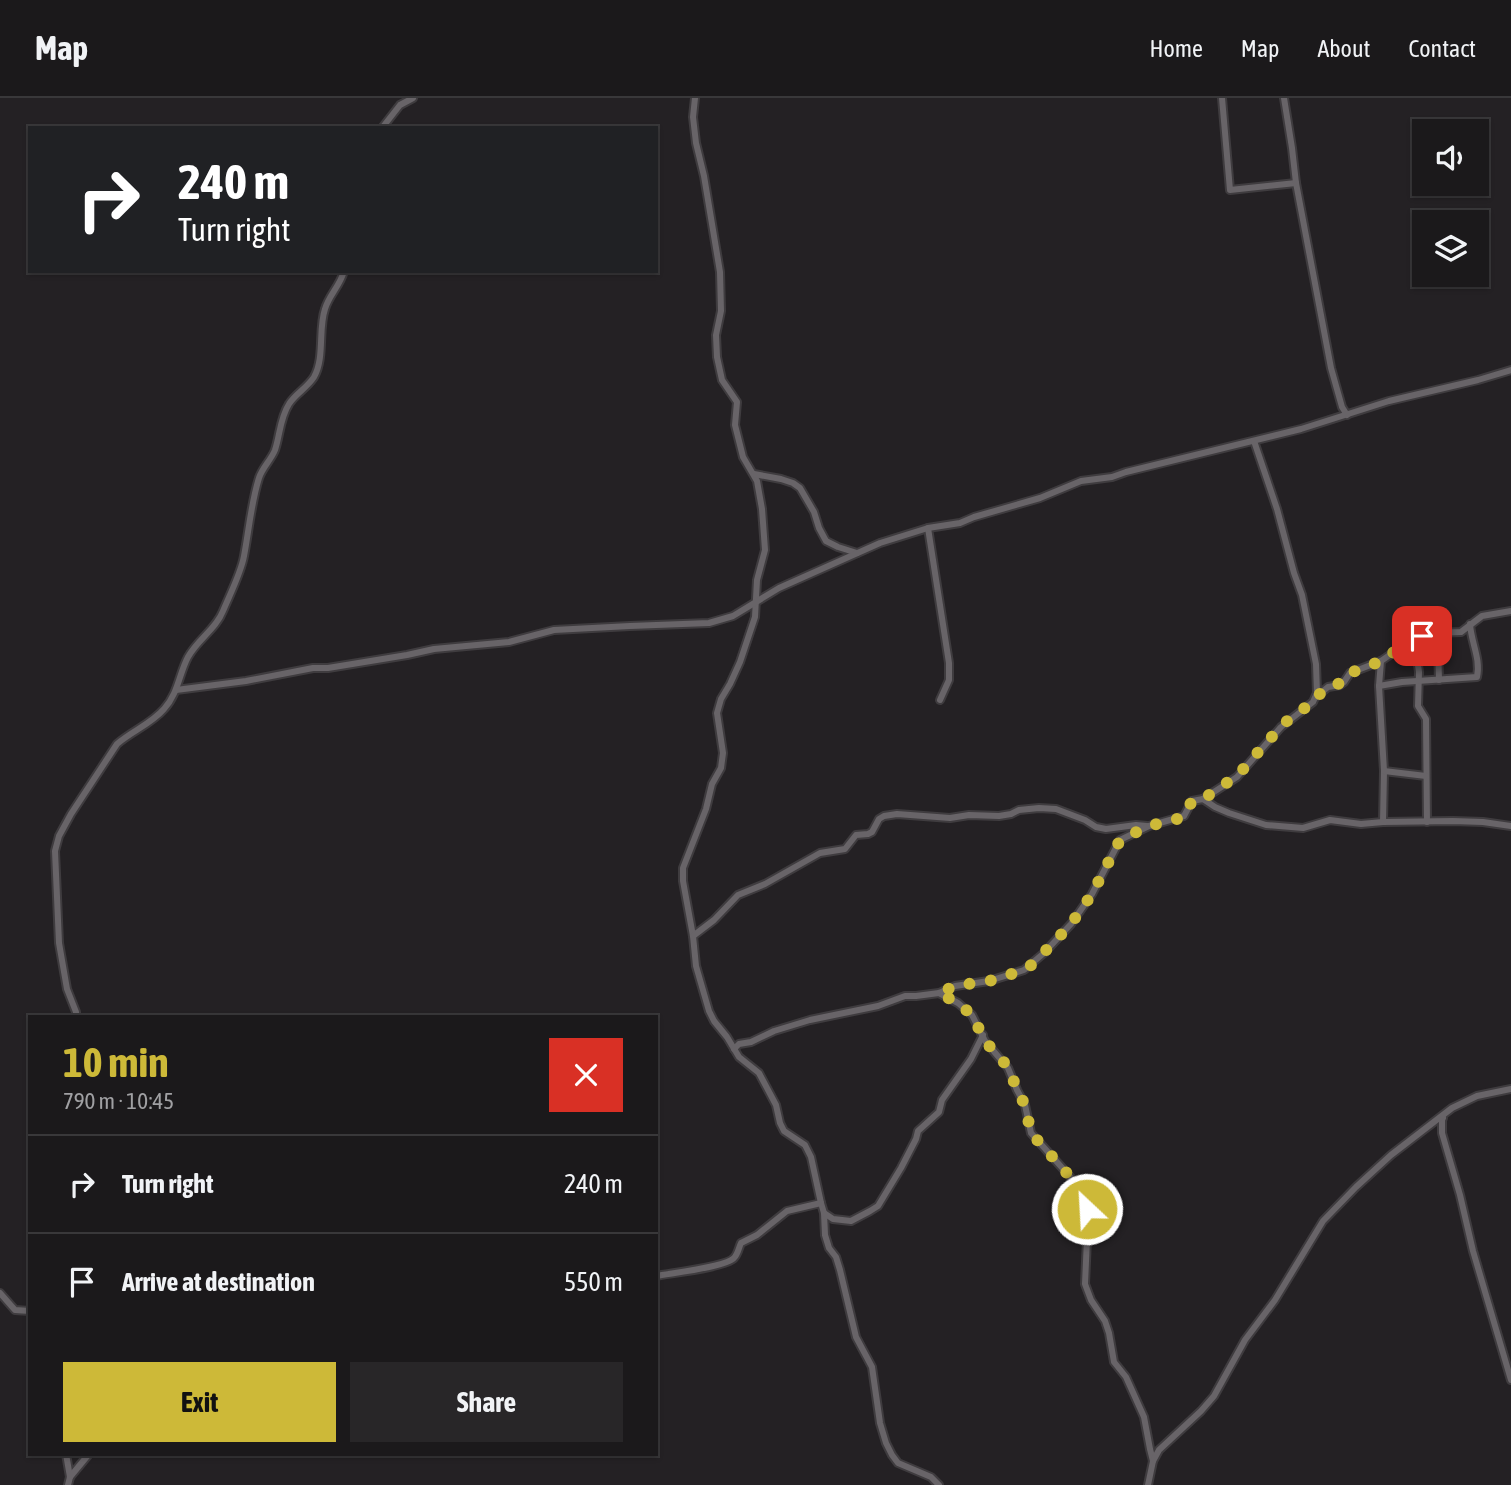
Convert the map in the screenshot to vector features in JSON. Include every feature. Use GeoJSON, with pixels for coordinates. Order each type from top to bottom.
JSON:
{"type":"FeatureCollection","features":[{"type":"Feature","properties":{"kind":"street"},"geometry":{"type":"LineString","coordinates":[[384,126],[400,105],[413,98]]}},
{"type":"Feature","properties":{"kind":"street"},"geometry":{"type":"LineString","coordinates":[[695,98],[693,117],[696,143],[720,272],[721,311],[716,335],[718,357],[722,380],[737,402],[736,425],[742,453],[754,474],[760,498],[765,545],[757,580],[755,617],[740,662],[721,699],[717,713],[723,753],[721,768],[712,785],[706,809],[683,868],[697,971],[709,1011],[743,1061],[759,1073],[776,1105],[784,1131],[808,1150],[824,1213],[825,1236],[840,1270],[856,1337],[872,1367],[880,1423],[886,1443],[898,1463],[931,1477],[939,1485]]}},
{"type":"Feature","properties":{"kind":"street"},"geometry":{"type":"LineString","coordinates":[[1222,98],[1230,190],[1296,183]]}},
{"type":"Feature","properties":{"kind":"street"},"geometry":{"type":"LineString","coordinates":[[1284,98],[1296,183],[1331,368],[1342,407],[1347,415]]}},
{"type":"Feature","properties":{"kind":"street"},"geometry":{"type":"LineString","coordinates":[[76,1015],[59,943],[56,843],[109,754],[126,736],[153,720],[170,702],[186,660],[201,638],[219,620],[244,557],[259,477],[276,447],[286,408],[317,370],[324,312],[343,273]]}},
{"type":"Feature","properties":{"kind":"street"},"geometry":{"type":"LineString","coordinates":[[176,690],[407,656],[434,649],[509,642],[554,630],[721,621],[779,588],[880,542],[1029,502],[1081,481],[1112,477],[1301,429],[1389,401],[1511,370]]}},
{"type":"Feature","properties":{"kind":"street"},"geometry":{"type":"LineString","coordinates":[[734,1049],[739,1044],[810,1020],[877,1006],[905,996],[931,995],[955,986],[989,981],[1024,970],[1071,924],[1092,894],[1120,840],[1149,826],[1184,816],[1192,801],[1203,799],[1237,776],[1287,721],[1313,702],[1317,693],[1315,664],[1302,596],[1278,509],[1254,441]]}},
{"type":"Feature","properties":{"kind":"street"},"geometry":{"type":"LineString","coordinates":[[754,474],[793,483],[803,493],[814,512],[826,541],[857,552]]}},
{"type":"Feature","properties":{"kind":"street"},"geometry":{"type":"LineString","coordinates":[[928,528],[949,663],[949,680],[940,700]]}},
{"type":"Feature","properties":{"kind":"street"},"geometry":{"type":"LineString","coordinates":[[1315,698],[1328,687],[1344,682],[1350,673],[1381,661],[1397,650],[1410,647],[1422,636],[1461,632],[1482,616],[1511,611]]}},
{"type":"Feature","properties":{"kind":"street"},"geometry":{"type":"LineString","coordinates":[[1379,687],[1402,682],[1473,678],[1479,675],[1470,624]]}},
{"type":"Feature","properties":{"kind":"street"},"geometry":{"type":"LineString","coordinates":[[1435,633],[1439,680]]}},
{"type":"Feature","properties":{"kind":"street"},"geometry":{"type":"LineString","coordinates":[[1415,644],[1420,681],[1418,706],[1426,719],[1427,822]]}},
{"type":"Feature","properties":{"kind":"street"},"geometry":{"type":"LineString","coordinates":[[1418,661],[1438,659]]}},
{"type":"Feature","properties":{"kind":"street"},"geometry":{"type":"LineString","coordinates":[[1381,661],[1379,687],[1384,771],[1383,822]]}},
{"type":"Feature","properties":{"kind":"street"},"geometry":{"type":"LineString","coordinates":[[1384,771],[1426,776]]}},
{"type":"Feature","properties":{"kind":"street"},"geometry":{"type":"LineString","coordinates":[[1203,799],[1229,813],[1266,825],[1303,828],[1329,820],[1361,824],[1483,822],[1511,825]]}},
{"type":"Feature","properties":{"kind":"street"},"geometry":{"type":"LineString","coordinates":[[693,936],[714,920],[738,895],[765,884],[820,853],[845,849],[856,835],[872,832],[879,819],[884,816],[999,816],[1019,810],[1050,808],[1106,829],[1149,826]]}},
{"type":"Feature","properties":{"kind":"street"},"geometry":{"type":"LineString","coordinates":[[939,993],[968,1010],[988,1044],[1009,1068],[1025,1105],[1031,1133],[1082,1190],[1087,1209],[1085,1284],[1091,1300],[1105,1321],[1114,1362],[1126,1377],[1144,1417],[1153,1461]]}},
{"type":"Feature","properties":{"kind":"street"},"geometry":{"type":"LineString","coordinates":[[824,1213],[833,1219],[851,1220],[878,1206],[915,1142],[918,1131],[939,1112],[942,1100],[971,1059],[983,1035]]}},
{"type":"Feature","properties":{"kind":"street"},"geometry":{"type":"LineString","coordinates":[[1147,1485],[1153,1461],[1164,1444],[1214,1396],[1240,1347],[1275,1300],[1323,1221],[1391,1155],[1452,1108],[1477,1096],[1511,1089]]}},
{"type":"Feature","properties":{"kind":"street"},"geometry":{"type":"LineString","coordinates":[[1444,1116],[1442,1133],[1511,1380]]}},
{"type":"Feature","properties":{"kind":"street"},"geometry":{"type":"LineString","coordinates":[[658,1276],[732,1260],[741,1243],[757,1235],[782,1215],[793,1209],[821,1203]]}},
{"type":"Feature","properties":{"kind":"street"},"geometry":{"type":"LineString","coordinates":[[0,1293],[15,1310],[28,1311]]}},
{"type":"Feature","properties":{"kind":"street"},"geometry":{"type":"LineString","coordinates":[[66,1456],[70,1477],[68,1485]]}},
{"type":"Feature","properties":{"kind":"street"},"geometry":{"type":"LineString","coordinates":[[70,1477],[87,1456]]}},
{"type":"Feature","properties":{"kind":"route"},"geometry":{"type":"LineString","coordinates":[[1087,1209],[1082,1190],[1041,1142],[1033,1137],[1025,1105],[1009,1068],[985,1041],[968,1010],[939,993],[955,986],[989,981],[1024,970],[1034,963],[1071,924],[1092,894],[1120,840],[1149,826],[1184,816],[1192,801],[1203,799],[1237,776],[1287,721],[1294,718],[1328,687],[1344,682],[1350,673],[1381,661],[1397,650],[1410,647],[1422,636]]}}]}
